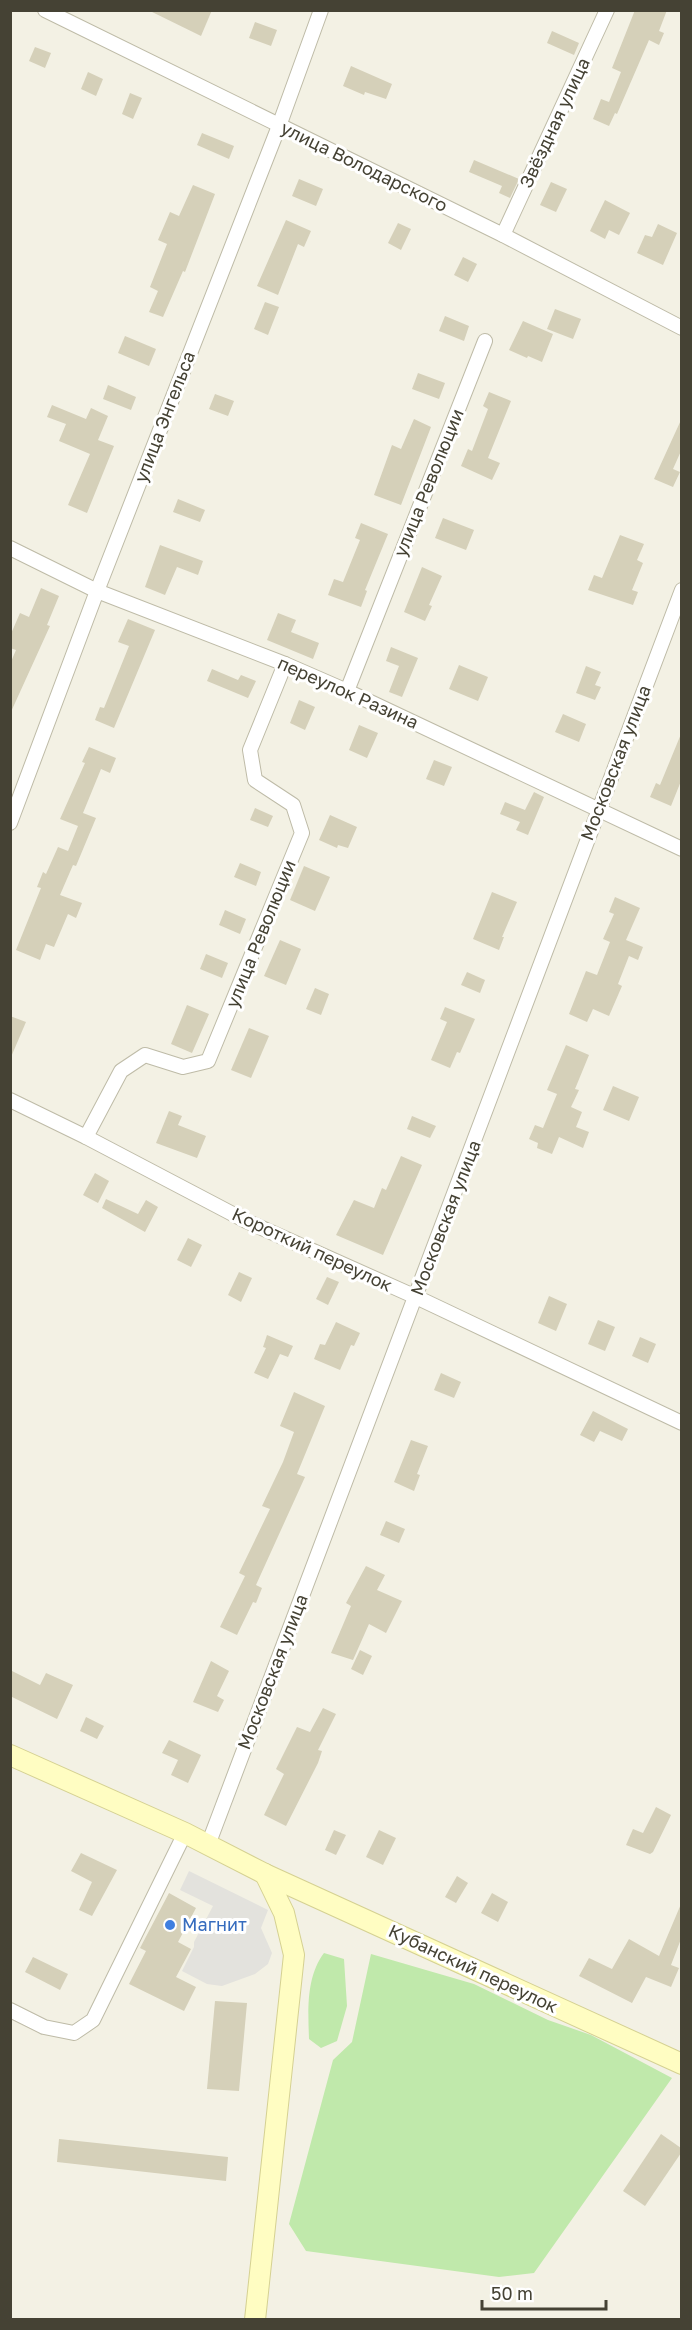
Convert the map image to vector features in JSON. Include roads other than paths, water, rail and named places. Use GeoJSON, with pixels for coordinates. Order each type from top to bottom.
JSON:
{"type":"FeatureCollection","features":[{"type":"Feature","properties":{"kind":"street","name":"улица Володарского"},"geometry":{"type":"LineString","coordinates":[[45,10],[503,235],[681,328]]}},
{"type":"Feature","properties":{"kind":"street","name":"улица Энгельса"},"geometry":{"type":"LineString","coordinates":[[10,823],[97,591],[279,126],[321,10]]}},
{"type":"Feature","properties":{"kind":"street","name":"Звёздная улица"},"geometry":{"type":"LineString","coordinates":[[503,235],[607,10]]}},
{"type":"Feature","properties":{"kind":"street","name":"улица Революции"},"geometry":{"type":"LineString","coordinates":[[347,691],[485,341]]}},
{"type":"Feature","properties":{"kind":"street","name":"переулок Разина"},"geometry":{"type":"LineString","coordinates":[[10,548],[97,591],[285,664],[347,691],[681,849]]}},
{"type":"Feature","properties":{"kind":"street","name":"Московская улица"},"geometry":{"type":"LineString","coordinates":[[208,1845],[681,590]]}},
{"type":"Feature","properties":{"kind":"street","name":"улица Революции"},"geometry":{"type":"LineString","coordinates":[[86,1137],[121,1071],[145,1055],[183,1067],[208,1060],[302,833],[293,805],[255,780],[250,750],[285,664]]}},
{"type":"Feature","properties":{"kind":"street","name":"Короткий переулок"},"geometry":{"type":"LineString","coordinates":[[10,1100],[246,1221],[416,1297],[681,1423]]}},
{"type":"Feature","properties":{"kind":"street","name":"Кубанский переулок"},"geometry":{"type":"LineString","coordinates":[[10,1755],[185,1833],[265,1874],[681,2064]]}},
{"type":"Feature","properties":{"kind":"street"},"geometry":{"type":"LineString","coordinates":[[10,2010],[44,2027],[74,2033],[93,2020],[185,1833]]}},
{"type":"Feature","properties":{"kind":"street"},"geometry":{"type":"LineString","coordinates":[[255,2319],[294,1955],[284,1913],[265,1874]]}},
{"type":"Feature","properties":{"kind":"place","name":"Магнит"},"geometry":{"type":"Point","coordinates":[170,1925]}}]}
